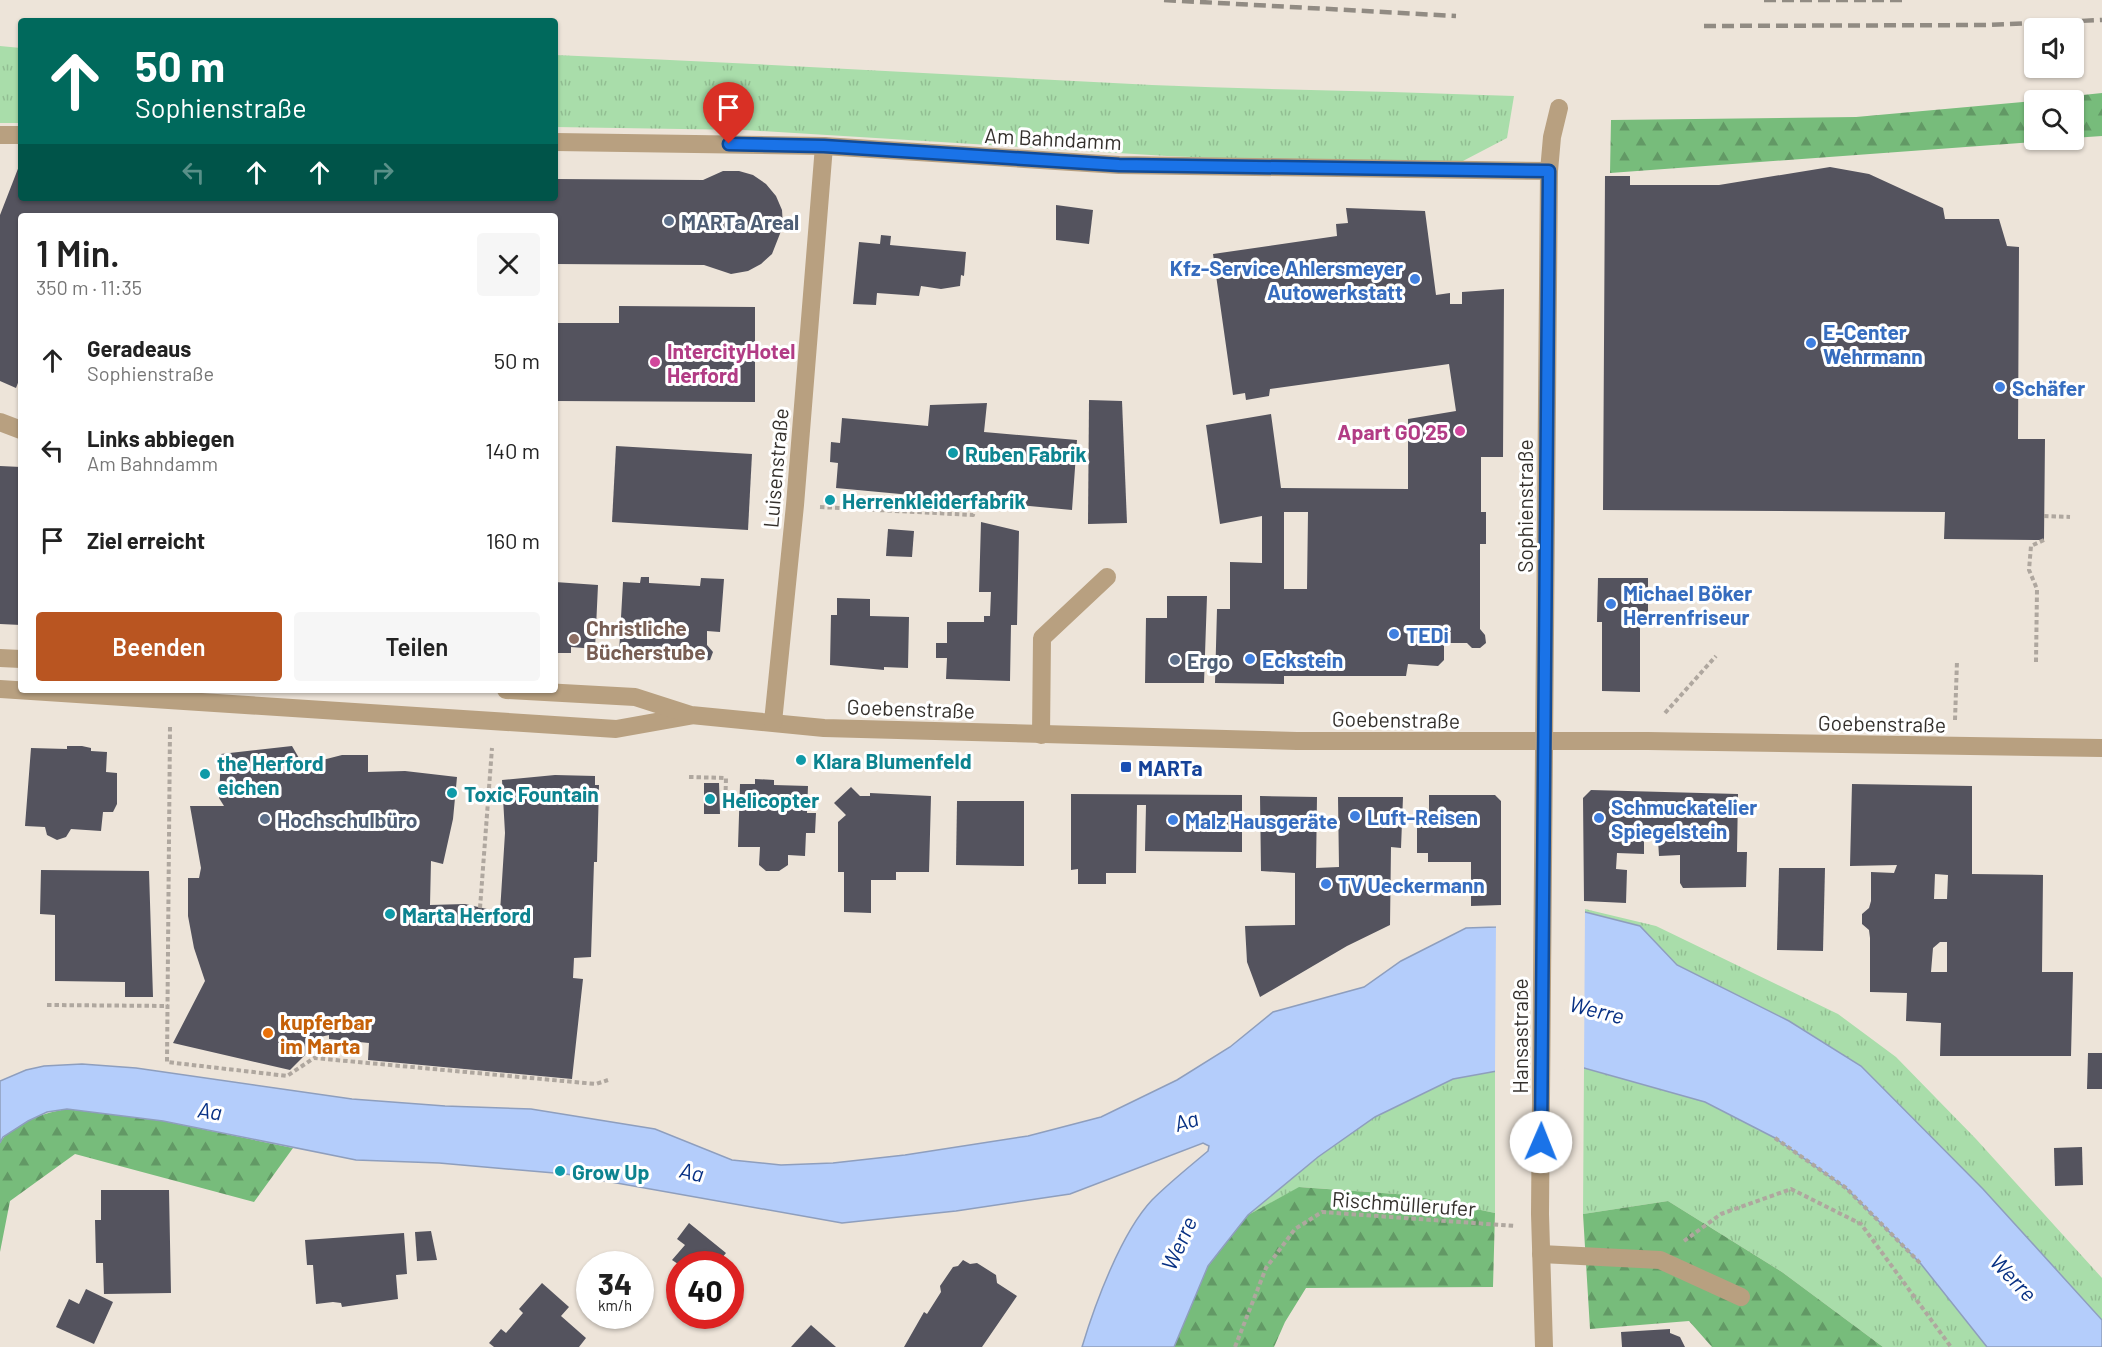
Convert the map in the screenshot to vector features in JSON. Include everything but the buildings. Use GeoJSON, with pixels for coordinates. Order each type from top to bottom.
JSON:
{"type":"FeatureCollection","features":[{"type":"Feature","properties":{"kind":"street","name":"Sophienstraße"},"geometry":{"type":"LineString","coordinates":[[1543,904],[1549,171],[1558,108]]}},
{"type":"Feature","properties":{"kind":"street"},"geometry":{"type":"LineString","coordinates":[[0,135],[18,135]]}},
{"type":"Feature","properties":{"kind":"street","name":"Am Bahndamm"},"geometry":{"type":"LineString","coordinates":[[558,142],[824,146],[1119,165],[1549,171]]}},
{"type":"Feature","properties":{"kind":"street","name":"Luisenstraße"},"geometry":{"type":"LineString","coordinates":[[773,722],[795,505],[824,146]]}},
{"type":"Feature","properties":{"kind":"street"},"geometry":{"type":"LineString","coordinates":[[0,422],[18,429]]}},
{"type":"Feature","properties":{"kind":"street"},"geometry":{"type":"LineString","coordinates":[[1041,735],[1042,638],[1107,577]]}},
{"type":"Feature","properties":{"kind":"street"},"geometry":{"type":"LineString","coordinates":[[0,658],[18,659]]}},
{"type":"Feature","properties":{"kind":"street","name":"Goebenstraße"},"geometry":{"type":"LineString","coordinates":[[0,689],[18,690]]}},
{"type":"Feature","properties":{"kind":"street","name":"Goebenstraße"},"geometry":{"type":"LineString","coordinates":[[68,693],[616,729],[691,715]]}},
{"type":"Feature","properties":{"kind":"street","name":"Goebenstraße"},"geometry":{"type":"LineString","coordinates":[[558,693],[635,697],[691,715],[824,728],[1041,735],[2102,748]]}},
{"type":"Feature","properties":{"kind":"street","name":"Hansastraße"},"geometry":{"type":"LineString","coordinates":[[1543,904],[1540,1221],[1544,1347]]}},
{"type":"Feature","properties":{"kind":"street"},"geometry":{"type":"LineString","coordinates":[[1541,1254],[1660,1260],[1741,1297]]}},
{"type":"Feature","properties":{"kind":"path"},"geometry":{"type":"LineString","coordinates":[[795,505],[974,515],[975,505]]}},
{"type":"Feature","properties":{"kind":"path"},"geometry":{"type":"LineString","coordinates":[[2044,516],[2070,517]]}},
{"type":"Feature","properties":{"kind":"path"},"geometry":{"type":"LineString","coordinates":[[2036,662],[2037,589],[2029,570],[2031,546],[2044,540]]}},
{"type":"Feature","properties":{"kind":"path"},"geometry":{"type":"LineString","coordinates":[[1648,741],[1647,713],[1666,713],[1716,656]]}},
{"type":"Feature","properties":{"kind":"path"},"geometry":{"type":"LineString","coordinates":[[1956,709],[1957,661]]}},
{"type":"Feature","properties":{"kind":"path"},"geometry":{"type":"LineString","coordinates":[[170,699],[167,1062],[287,1076],[314,1058],[596,1084],[608,1080]]}},
{"type":"Feature","properties":{"kind":"path"},"geometry":{"type":"LineString","coordinates":[[480,908],[494,721]]}},
{"type":"Feature","properties":{"kind":"path"},"geometry":{"type":"LineString","coordinates":[[689,777],[726,778],[725,810]]}},
{"type":"Feature","properties":{"kind":"path"},"geometry":{"type":"LineString","coordinates":[[46,1005],[168,1006]]}},
{"type":"Feature","properties":{"kind":"path"},"geometry":{"type":"LineString","coordinates":[[1775,1138],[1846,1188],[1921,1264]]}},
{"type":"Feature","properties":{"kind":"path"},"geometry":{"type":"LineString","coordinates":[[1660,1260],[1721,1214],[1791,1189],[1861,1224],[1951,1347]]}},
{"type":"Feature","properties":{"kind":"path","name":"Rischmüllerufer"},"geometry":{"type":"LineString","coordinates":[[1235,1347],[1266,1268],[1295,1229],[1322,1212],[1540,1221]]}},
{"type":"Feature","properties":{"kind":"green space"},"geometry":{"type":"Polygon","coordinates":[[[0,46],[18,48],[18,123],[0,123],[0,46]]]}},
{"type":"Feature","properties":{"kind":"green space"},"geometry":{"type":"Polygon","coordinates":[[[558,55],[1152,85],[1514,96],[1507,138],[1461,162],[1438,167],[1167,156],[744,130],[558,127],[558,55]]]}},
{"type":"Feature","properties":{"kind":"green space"},"geometry":{"type":"Polygon","coordinates":[[[2102,93],[2102,136],[2084,137],[2084,95],[2102,93]]]}},
{"type":"Feature","properties":{"kind":"green space"},"geometry":{"type":"Polygon","coordinates":[[[2024,102],[2024,143],[1610,173],[1611,120],[1856,117],[2024,102]]]}},
{"type":"Feature","properties":{"kind":"green space"},"geometry":{"type":"Polygon","coordinates":[[[1585,909],[1656,926],[1838,1014],[1896,1057],[1976,1139],[2102,1278],[2102,1320],[1983,1189],[1861,1066],[1789,1021],[1677,965],[1640,926],[1585,912],[1585,909]]]}},
{"type":"Feature","properties":{"kind":"green space"},"geometry":{"type":"Polygon","coordinates":[[[1584,1068],[1705,1102],[1775,1138],[1846,1188],[1921,1264],[1987,1347],[1883,1347],[1782,1272],[1668,1201],[1583,1214],[1584,1068]]]}},
{"type":"Feature","properties":{"kind":"green space"},"geometry":{"type":"Polygon","coordinates":[[[1495,1070],[1495,1213],[1410,1195],[1300,1187],[1248,1215],[1318,1157],[1375,1117],[1453,1079],[1495,1070]]]}},
{"type":"Feature","properties":{"kind":"green space"},"geometry":{"type":"Polygon","coordinates":[[[67,1109],[163,1121],[293,1148],[254,1202],[75,1154],[10,1201],[0,1252],[0,1143],[12,1129],[20,1124],[39,1116],[67,1109]]]}},
{"type":"Feature","properties":{"kind":"green space"},"geometry":{"type":"Polygon","coordinates":[[[1299,1187],[1410,1195],[1495,1213],[1493,1287],[1306,1288],[1285,1322],[1274,1347],[1174,1347],[1208,1266],[1248,1215],[1299,1187]]]}},
{"type":"Feature","properties":{"kind":"green space"},"geometry":{"type":"Polygon","coordinates":[[[1668,1201],[1782,1272],[1883,1347],[1712,1347],[1689,1321],[1590,1329],[1583,1214],[1668,1201]]]}},
{"type":"Feature","properties":{"kind":"water"},"geometry":{"type":"Polygon","coordinates":[[[1585,912],[1640,926],[1677,965],[1789,1021],[1861,1066],[1983,1189],[2102,1320],[2102,1347],[1987,1347],[1921,1264],[1846,1188],[1775,1138],[1705,1102],[1584,1068],[1530,1065],[1453,1079],[1375,1117],[1318,1157],[1248,1215],[1208,1266],[1174,1347],[1082,1347],[1110,1270],[1130,1231],[1152,1200],[1208,1151],[1209,1146],[1203,1143],[1070,1194],[956,1211],[842,1223],[566,1174],[439,1163],[356,1160],[163,1121],[67,1109],[47,1112],[28,1121],[3,1137],[0,1143],[0,1081],[26,1070],[44,1066],[82,1064],[136,1068],[352,1099],[445,1106],[531,1109],[655,1129],[732,1160],[781,1165],[833,1163],[905,1155],[1028,1136],[1101,1117],[1177,1080],[1230,1047],[1273,1012],[1364,987],[1401,961],[1466,928],[1496,927],[1585,912]]]}},
{"type":"Feature","properties":{"kind":"pier"},"geometry":{"type":"Polygon","coordinates":[[[1585,909],[1584,1071],[1531,1068],[1495,1073],[1496,924],[1585,909]]]}},
{"type":"Feature","properties":{"kind":"railway"},"geometry":{"type":"LineString","coordinates":[[1164,0],[1456,16]]}},
{"type":"Feature","properties":{"kind":"railway"},"geometry":{"type":"LineString","coordinates":[[1764,0],[1904,0]]}},
{"type":"Feature","properties":{"kind":"railway"},"geometry":{"type":"LineString","coordinates":[[1704,26],[1987,25],[2102,20]]}},
{"type":"Feature","properties":{"kind":"place","name":"MARTa Areal"},"geometry":{"type":"Point","coordinates":[669,221]}},
{"type":"Feature","properties":{"kind":"place","name":"Kfz-Service Ahlersmeyer Autowerkstatt"},"geometry":{"type":"Point","coordinates":[1415,279]}},
{"type":"Feature","properties":{"kind":"place","name":"E-Center Wehrmann"},"geometry":{"type":"Point","coordinates":[1811,343]}},
{"type":"Feature","properties":{"kind":"place","name":"IntercityHotel Herford"},"geometry":{"type":"Point","coordinates":[655,362]}},
{"type":"Feature","properties":{"kind":"place","name":"Schäfer"},"geometry":{"type":"Point","coordinates":[2000,387]}},
{"type":"Feature","properties":{"kind":"place","name":"Apart GO 25"},"geometry":{"type":"Point","coordinates":[1460,431]}},
{"type":"Feature","properties":{"kind":"place","name":"Ruben Fabrik"},"geometry":{"type":"Point","coordinates":[953,453]}},
{"type":"Feature","properties":{"kind":"place","name":"Herrenkleiderfabrik"},"geometry":{"type":"Point","coordinates":[830,500]}},
{"type":"Feature","properties":{"kind":"place","name":"Michael Böker Herrenfriseur"},"geometry":{"type":"Point","coordinates":[1611,604]}},
{"type":"Feature","properties":{"kind":"place","name":"TEDi"},"geometry":{"type":"Point","coordinates":[1394,634]}},
{"type":"Feature","properties":{"kind":"place","name":"Christliche Bücherstube"},"geometry":{"type":"Point","coordinates":[574,639]}},
{"type":"Feature","properties":{"kind":"place","name":"Eckstein"},"geometry":{"type":"Point","coordinates":[1250,659]}},
{"type":"Feature","properties":{"kind":"place","name":"Ergo"},"geometry":{"type":"Point","coordinates":[1175,660]}},
{"type":"Feature","properties":{"kind":"place","name":"Klara Blumenfeld"},"geometry":{"type":"Point","coordinates":[801,760]}},
{"type":"Feature","properties":{"kind":"place","name":"MARTa"},"geometry":{"type":"Point","coordinates":[1126,767]}},
{"type":"Feature","properties":{"kind":"place","name":"the Herford eichen"},"geometry":{"type":"Point","coordinates":[205,774]}},
{"type":"Feature","properties":{"kind":"place","name":"Toxic Fountain"},"geometry":{"type":"Point","coordinates":[452,793]}},
{"type":"Feature","properties":{"kind":"place","name":"Helicopter"},"geometry":{"type":"Point","coordinates":[710,799]}},
{"type":"Feature","properties":{"kind":"place","name":"Luft-Reisen"},"geometry":{"type":"Point","coordinates":[1355,816]}},
{"type":"Feature","properties":{"kind":"place","name":"Schmuckatelier Spiegelstein"},"geometry":{"type":"Point","coordinates":[1599,818]}},
{"type":"Feature","properties":{"kind":"place","name":"Hochschulbüro"},"geometry":{"type":"Point","coordinates":[265,819]}},
{"type":"Feature","properties":{"kind":"place","name":"Malz Hausgeräte"},"geometry":{"type":"Point","coordinates":[1173,820]}},
{"type":"Feature","properties":{"kind":"place","name":"TV Ueckermann"},"geometry":{"type":"Point","coordinates":[1326,884]}},
{"type":"Feature","properties":{"kind":"place","name":"Marta Herford"},"geometry":{"type":"Point","coordinates":[390,914]}},
{"type":"Feature","properties":{"kind":"place","name":"kupferbar im Marta"},"geometry":{"type":"Point","coordinates":[268,1033]}},
{"type":"Feature","properties":{"kind":"place","name":"Grow Up"},"geometry":{"type":"Point","coordinates":[560,1171]}},
{"type":"Feature","properties":{"kind":"route"},"geometry":{"type":"LineString","coordinates":[[729,144],[824,146],[1119,165],[1549,171],[1546,382],[1547,664],[1541,1142]]}},
{"type":"Feature","properties":{"kind":"water label","name":"Werre"},"geometry":{"type":"Point","coordinates":[1597,1009]}},
{"type":"Feature","properties":{"kind":"water label","name":"Aa"},"geometry":{"type":"Point","coordinates":[210,1110]}},
{"type":"Feature","properties":{"kind":"water label","name":"Aa"},"geometry":{"type":"Point","coordinates":[1186,1120]}},
{"type":"Feature","properties":{"kind":"water label","name":"Aa"},"geometry":{"type":"Point","coordinates":[692,1171]}},
{"type":"Feature","properties":{"kind":"water label","name":"Werre"},"geometry":{"type":"Point","coordinates":[1178,1243]}},
{"type":"Feature","properties":{"kind":"water label","name":"Werre"},"geometry":{"type":"Point","coordinates":[2014,1277]}}]}
